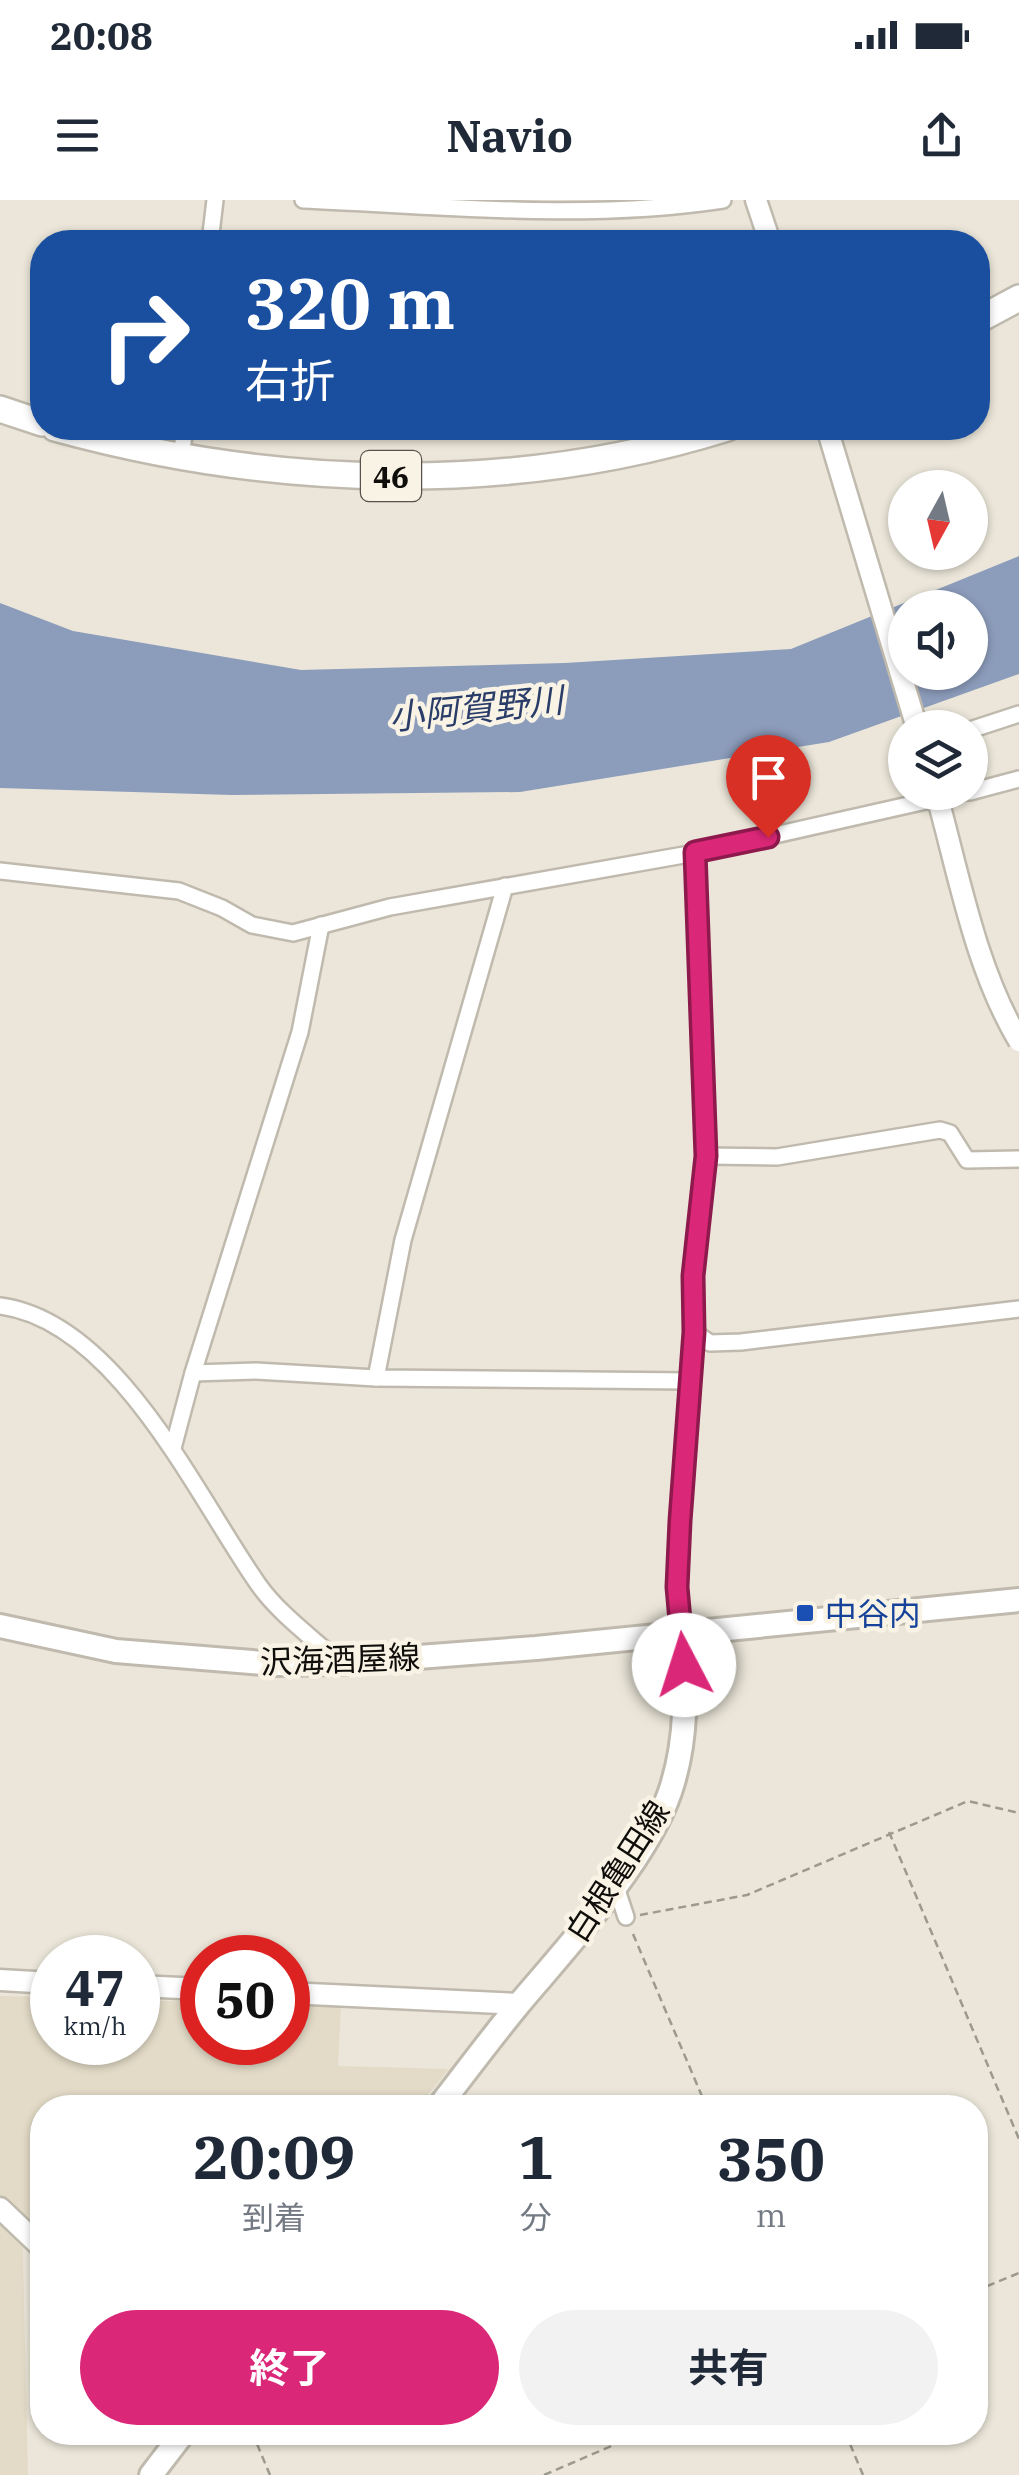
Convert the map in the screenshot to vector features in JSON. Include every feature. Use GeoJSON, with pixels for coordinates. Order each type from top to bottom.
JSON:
{"type":"FeatureCollection","features":[{"type":"Feature","properties":{"kind":"main road"},"geometry":{"type":"LineString","coordinates":[[990,314],[1019,298]]}},
{"type":"Feature","properties":{"kind":"main road"},"geometry":{"type":"LineString","coordinates":[[0,409],[30,419]]}},
{"type":"Feature","properties":{"kind":"main road","name":"46"},"geometry":{"type":"LineString","coordinates":[[100,440],[232,465],[364,476],[472,474],[625,454],[680,440]]}},
{"type":"Feature","properties":{"kind":"main road"},"geometry":{"type":"LineString","coordinates":[[681,1632],[1019,1600]]}},
{"type":"Feature","properties":{"kind":"main road","name":"沢海酒屋線"},"geometry":{"type":"LineString","coordinates":[[0,1626],[116,1651],[276,1664],[536,1648],[681,1632]]}},
{"type":"Feature","properties":{"kind":"main road","name":"白根亀田線"},"geometry":{"type":"LineString","coordinates":[[448,2095],[553,1967],[651,1832],[669,1794],[678,1760],[687,1698],[681,1632]]}},
{"type":"Feature","properties":{"kind":"main road"},"geometry":{"type":"LineString","coordinates":[[151,2475],[174,2445]]}},
{"type":"Feature","properties":{"kind":"street"},"geometry":{"type":"LineString","coordinates":[[211,230],[215,200]]}},
{"type":"Feature","properties":{"kind":"street"},"geometry":{"type":"LineString","coordinates":[[303,200],[578,212],[672,208],[723,200]]}},
{"type":"Feature","properties":{"kind":"street"},"geometry":{"type":"LineString","coordinates":[[756,200],[766,230]]}},
{"type":"Feature","properties":{"kind":"street"},"geometry":{"type":"LineString","coordinates":[[181,456],[184,440]]}},
{"type":"Feature","properties":{"kind":"street"},"geometry":{"type":"LineString","coordinates":[[831,440],[912,710]]}},
{"type":"Feature","properties":{"kind":"street"},"geometry":{"type":"LineString","coordinates":[[988,724],[1019,714]]}},
{"type":"Feature","properties":{"kind":"street"},"geometry":{"type":"LineString","coordinates":[[988,787],[1019,780]]}},
{"type":"Feature","properties":{"kind":"street"},"geometry":{"type":"LineString","coordinates":[[0,871],[179,891],[252,925],[294,933],[390,907],[695,852],[888,810]]}},
{"type":"Feature","properties":{"kind":"street"},"geometry":{"type":"LineString","coordinates":[[941,810],[985,965],[1002,1012],[1019,1041]]}},
{"type":"Feature","properties":{"kind":"street"},"geometry":{"type":"LineString","coordinates":[[681,1632],[677,1587],[694,1332],[693,1276],[706,1156],[695,852]]}},
{"type":"Feature","properties":{"kind":"street"},"geometry":{"type":"LineString","coordinates":[[376,1378],[404,1240],[505,886]]}},
{"type":"Feature","properties":{"kind":"street"},"geometry":{"type":"LineString","coordinates":[[173,1448],[300,1032],[320,925]]}},
{"type":"Feature","properties":{"kind":"street"},"geometry":{"type":"LineString","coordinates":[[706,1156],[778,1157],[940,1130],[950,1133],[967,1160],[1019,1159]]}},
{"type":"Feature","properties":{"kind":"street"},"geometry":{"type":"LineString","coordinates":[[0,1306],[25,1310],[73,1338],[118,1378],[173,1448],[260,1587],[340,1663]]}},
{"type":"Feature","properties":{"kind":"street"},"geometry":{"type":"LineString","coordinates":[[694,1332],[710,1343],[740,1342],[1019,1308]]}},
{"type":"Feature","properties":{"kind":"street"},"geometry":{"type":"LineString","coordinates":[[193,1373],[256,1371],[376,1378],[690,1381]]}},
{"type":"Feature","properties":{"kind":"street"},"geometry":{"type":"LineString","coordinates":[[615,1884],[626,1917]]}},
{"type":"Feature","properties":{"kind":"street"},"geometry":{"type":"LineString","coordinates":[[0,1980],[30,1981]]}},
{"type":"Feature","properties":{"kind":"street"},"geometry":{"type":"LineString","coordinates":[[310,1994],[519,2004]]}},
{"type":"Feature","properties":{"kind":"street"},"geometry":{"type":"LineString","coordinates":[[0,2208],[30,2237]]}},
{"type":"Feature","properties":{"kind":"path"},"geometry":{"type":"LineString","coordinates":[[701,2095],[626,1917],[747,1894],[968,1800],[1019,1813]]}},
{"type":"Feature","properties":{"kind":"path"},"geometry":{"type":"LineString","coordinates":[[889,1832],[1019,2139]]}},
{"type":"Feature","properties":{"kind":"path"},"geometry":{"type":"LineString","coordinates":[[988,2285],[1019,2272]]}},
{"type":"Feature","properties":{"kind":"path"},"geometry":{"type":"LineString","coordinates":[[257,2445],[270,2475]]}},
{"type":"Feature","properties":{"kind":"path"},"geometry":{"type":"LineString","coordinates":[[544,2475],[614,2445]]}},
{"type":"Feature","properties":{"kind":"path"},"geometry":{"type":"LineString","coordinates":[[850,2445],[863,2475]]}},
{"type":"Feature","properties":{"kind":"shaded area"},"geometry":{"type":"Polygon","coordinates":[[[0,1996],[30,1997],[30,2065],[160,2065],[160,2001],[180,2001],[180,2065],[310,2065],[310,2006],[341,2007],[338,2066],[449,2069],[428,2095],[30,2095],[30,2223],[22,2217],[28,2475],[0,2475],[0,1996]]]}},
{"type":"Feature","properties":{"kind":"water"},"geometry":{"type":"Polygon","coordinates":[[[1019,556],[1019,674],[988,685],[988,590],[936,590],[1019,556]]]}},
{"type":"Feature","properties":{"kind":"water","name":"小阿賀野川"},"geometry":{"type":"Polygon","coordinates":[[[0,603],[73,631],[301,670],[565,663],[791,649],[888,609],[888,690],[974,690],[918,710],[888,710],[888,721],[829,742],[520,792],[232,795],[0,788],[0,603]]]}},
{"type":"Feature","properties":{"kind":"place","name":"中谷内"},"geometry":{"type":"Point","coordinates":[805,1613]}},
{"type":"Feature","properties":{"kind":"route"},"geometry":{"type":"LineString","coordinates":[[684,1665],[677,1587],[694,1332],[693,1276],[706,1156],[695,852],[768,837]]}}]}
